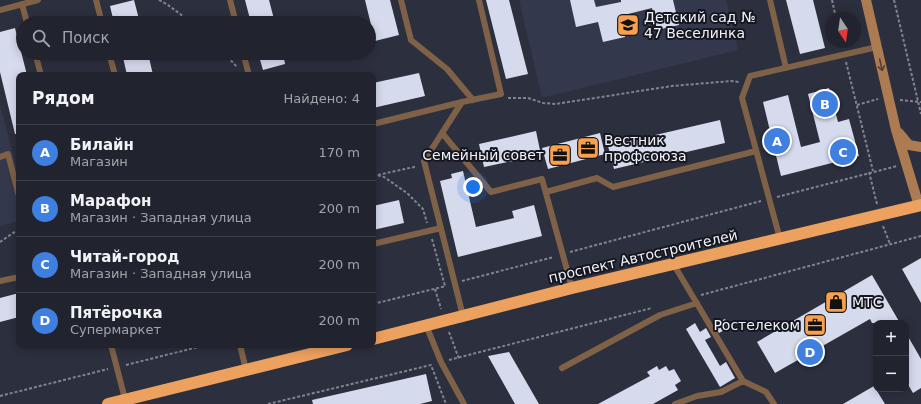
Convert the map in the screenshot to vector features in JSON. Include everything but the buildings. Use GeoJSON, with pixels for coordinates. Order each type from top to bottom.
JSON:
{"type":"FeatureCollection","features":[{"type":"Feature","properties":{"kind":"highway","name":"проспект Автостроителей"},"geometry":{"type":"LineString","coordinates":[[376,338],[572,288],[920,206]]}},
{"type":"Feature","properties":{"kind":"highway"},"geometry":{"type":"LineString","coordinates":[[108,404],[125,400],[144,399],[246,370],[336,348]]}},
{"type":"Feature","properties":{"kind":"street"},"geometry":{"type":"LineString","coordinates":[[866,0],[896,130],[920,206]]}},
{"type":"Feature","properties":{"kind":"street"},"geometry":{"type":"LineString","coordinates":[[896,130],[909,145],[921,147]]}},
{"type":"Feature","properties":{"kind":"lane"},"geometry":{"type":"LineString","coordinates":[[0,10],[38,0]]}},
{"type":"Feature","properties":{"kind":"lane"},"geometry":{"type":"LineString","coordinates":[[96,0],[100,16]]}},
{"type":"Feature","properties":{"kind":"lane"},"geometry":{"type":"LineString","coordinates":[[230,0],[234,16]]}},
{"type":"Feature","properties":{"kind":"lane"},"geometry":{"type":"LineString","coordinates":[[401,0],[411,40],[447,69],[474,100]]}},
{"type":"Feature","properties":{"kind":"lane"},"geometry":{"type":"LineString","coordinates":[[376,123],[501,94],[479,0]]}},
{"type":"Feature","properties":{"kind":"lane"},"geometry":{"type":"LineString","coordinates":[[770,0],[786,68]]}},
{"type":"Feature","properties":{"kind":"lane"},"geometry":{"type":"LineString","coordinates":[[22,4],[25,16]]}},
{"type":"Feature","properties":{"kind":"lane"},"geometry":{"type":"LineString","coordinates":[[780,239],[742,98],[750,76],[877,47]]}},
{"type":"Feature","properties":{"kind":"lane"},"geometry":{"type":"LineString","coordinates":[[37,60],[40,72]]}},
{"type":"Feature","properties":{"kind":"lane"},"geometry":{"type":"LineString","coordinates":[[111,60],[114,72]]}},
{"type":"Feature","properties":{"kind":"lane"},"geometry":{"type":"LineString","coordinates":[[245,60],[248,72]]}},
{"type":"Feature","properties":{"kind":"lane"},"geometry":{"type":"LineString","coordinates":[[462,102],[424,161],[435,230],[454,284],[462,316]]}},
{"type":"Feature","properties":{"kind":"lane"},"geometry":{"type":"LineString","coordinates":[[442,132],[491,192],[542,179],[572,288]]}},
{"type":"Feature","properties":{"kind":"lane"},"geometry":{"type":"LineString","coordinates":[[546,192],[597,178],[612,187],[756,151]]}},
{"type":"Feature","properties":{"kind":"lane"},"geometry":{"type":"LineString","coordinates":[[0,156],[8,154],[16,185]]}},
{"type":"Feature","properties":{"kind":"lane"},"geometry":{"type":"LineString","coordinates":[[376,243],[435,230]]}},
{"type":"Feature","properties":{"kind":"lane"},"geometry":{"type":"LineString","coordinates":[[674,264],[743,381],[766,392],[774,404]]}},
{"type":"Feature","properties":{"kind":"lane"},"geometry":{"type":"LineString","coordinates":[[0,281],[16,278]]}},
{"type":"Feature","properties":{"kind":"lane"},"geometry":{"type":"LineString","coordinates":[[562,368],[660,315],[697,303]]}},
{"type":"Feature","properties":{"kind":"lane"},"geometry":{"type":"LineString","coordinates":[[426,325],[462,404]]}},
{"type":"Feature","properties":{"kind":"lane"},"geometry":{"type":"LineString","coordinates":[[112,348],[125,400]]}},
{"type":"Feature","properties":{"kind":"lane"},"geometry":{"type":"LineString","coordinates":[[241,348],[246,370]]}},
{"type":"Feature","properties":{"kind":"lane"},"geometry":{"type":"LineString","coordinates":[[675,404],[696,396],[722,392],[743,381]]}},
{"type":"Feature","properties":{"kind":"path"},"geometry":{"type":"LineString","coordinates":[[159,0],[168,4],[183,16]]}},
{"type":"Feature","properties":{"kind":"path"},"geometry":{"type":"LineString","coordinates":[[832,0],[835,12]]}},
{"type":"Feature","properties":{"kind":"path"},"geometry":{"type":"LineString","coordinates":[[894,0],[921,114]]}},
{"type":"Feature","properties":{"kind":"path"},"geometry":{"type":"LineString","coordinates":[[845,54],[873,171]]}},
{"type":"Feature","properties":{"kind":"path"},"geometry":{"type":"LineString","coordinates":[[231,60],[240,70]]}},
{"type":"Feature","properties":{"kind":"path"},"geometry":{"type":"LineString","coordinates":[[507,98],[528,98],[543,103],[556,104],[672,86],[731,81],[747,84]]}},
{"type":"Feature","properties":{"kind":"path"},"geometry":{"type":"LineString","coordinates":[[376,303],[454,284],[873,171],[906,164]]}},
{"type":"Feature","properties":{"kind":"path"},"geometry":{"type":"LineString","coordinates":[[378,175],[414,167],[418,169]]}},
{"type":"Feature","properties":{"kind":"path"},"geometry":{"type":"LineString","coordinates":[[378,175],[384,177],[407,193],[423,209],[435,230],[432,240],[445,286]]}},
{"type":"Feature","properties":{"kind":"path"},"geometry":{"type":"LineString","coordinates":[[432,240],[435,230]]}},
{"type":"Feature","properties":{"kind":"path"},"geometry":{"type":"LineString","coordinates":[[0,242],[16,231]]}},
{"type":"Feature","properties":{"kind":"path"},"geometry":{"type":"LineString","coordinates":[[0,396],[194,348]]}},
{"type":"Feature","properties":{"kind":"path"},"geometry":{"type":"LineString","coordinates":[[268,404],[431,365],[446,404]]}},
{"type":"Feature","properties":{"kind":"shaded area","name":"Детский сад № 47 Веселинка"},"geometry":{"type":"Polygon","coordinates":[[[519,0],[726,0],[738,50],[542,97],[519,0]]]}},
{"type":"Feature","properties":{"kind":"shaded area"},"geometry":{"type":"Polygon","coordinates":[[[0,105],[16,166],[16,222],[0,226],[0,105]]]}},
{"type":"Feature","properties":{"kind":"place","name":"Детский сад № 47 Веселинка"},"geometry":{"type":"Point","coordinates":[628,25]}},
{"type":"Feature","properties":{"kind":"place","name":"Марафон"},"geometry":{"type":"Point","coordinates":[825,104]}},
{"type":"Feature","properties":{"kind":"place","name":"Билайн"},"geometry":{"type":"Point","coordinates":[777,141]}},
{"type":"Feature","properties":{"kind":"place","name":"Вестник профсоюза"},"geometry":{"type":"Point","coordinates":[588,148]}},
{"type":"Feature","properties":{"kind":"place","name":"Читай-город"},"geometry":{"type":"Point","coordinates":[843,152]}},
{"type":"Feature","properties":{"kind":"place","name":"Семейный совет"},"geometry":{"type":"Point","coordinates":[560,155]}},
{"type":"Feature","properties":{"kind":"place","name":"МТС"},"geometry":{"type":"Point","coordinates":[836,302]}},
{"type":"Feature","properties":{"kind":"place","name":"Ростелеком"},"geometry":{"type":"Point","coordinates":[815,325]}},
{"type":"Feature","properties":{"kind":"place","name":"Пятёрочка"},"geometry":{"type":"Point","coordinates":[810,352]}}]}
